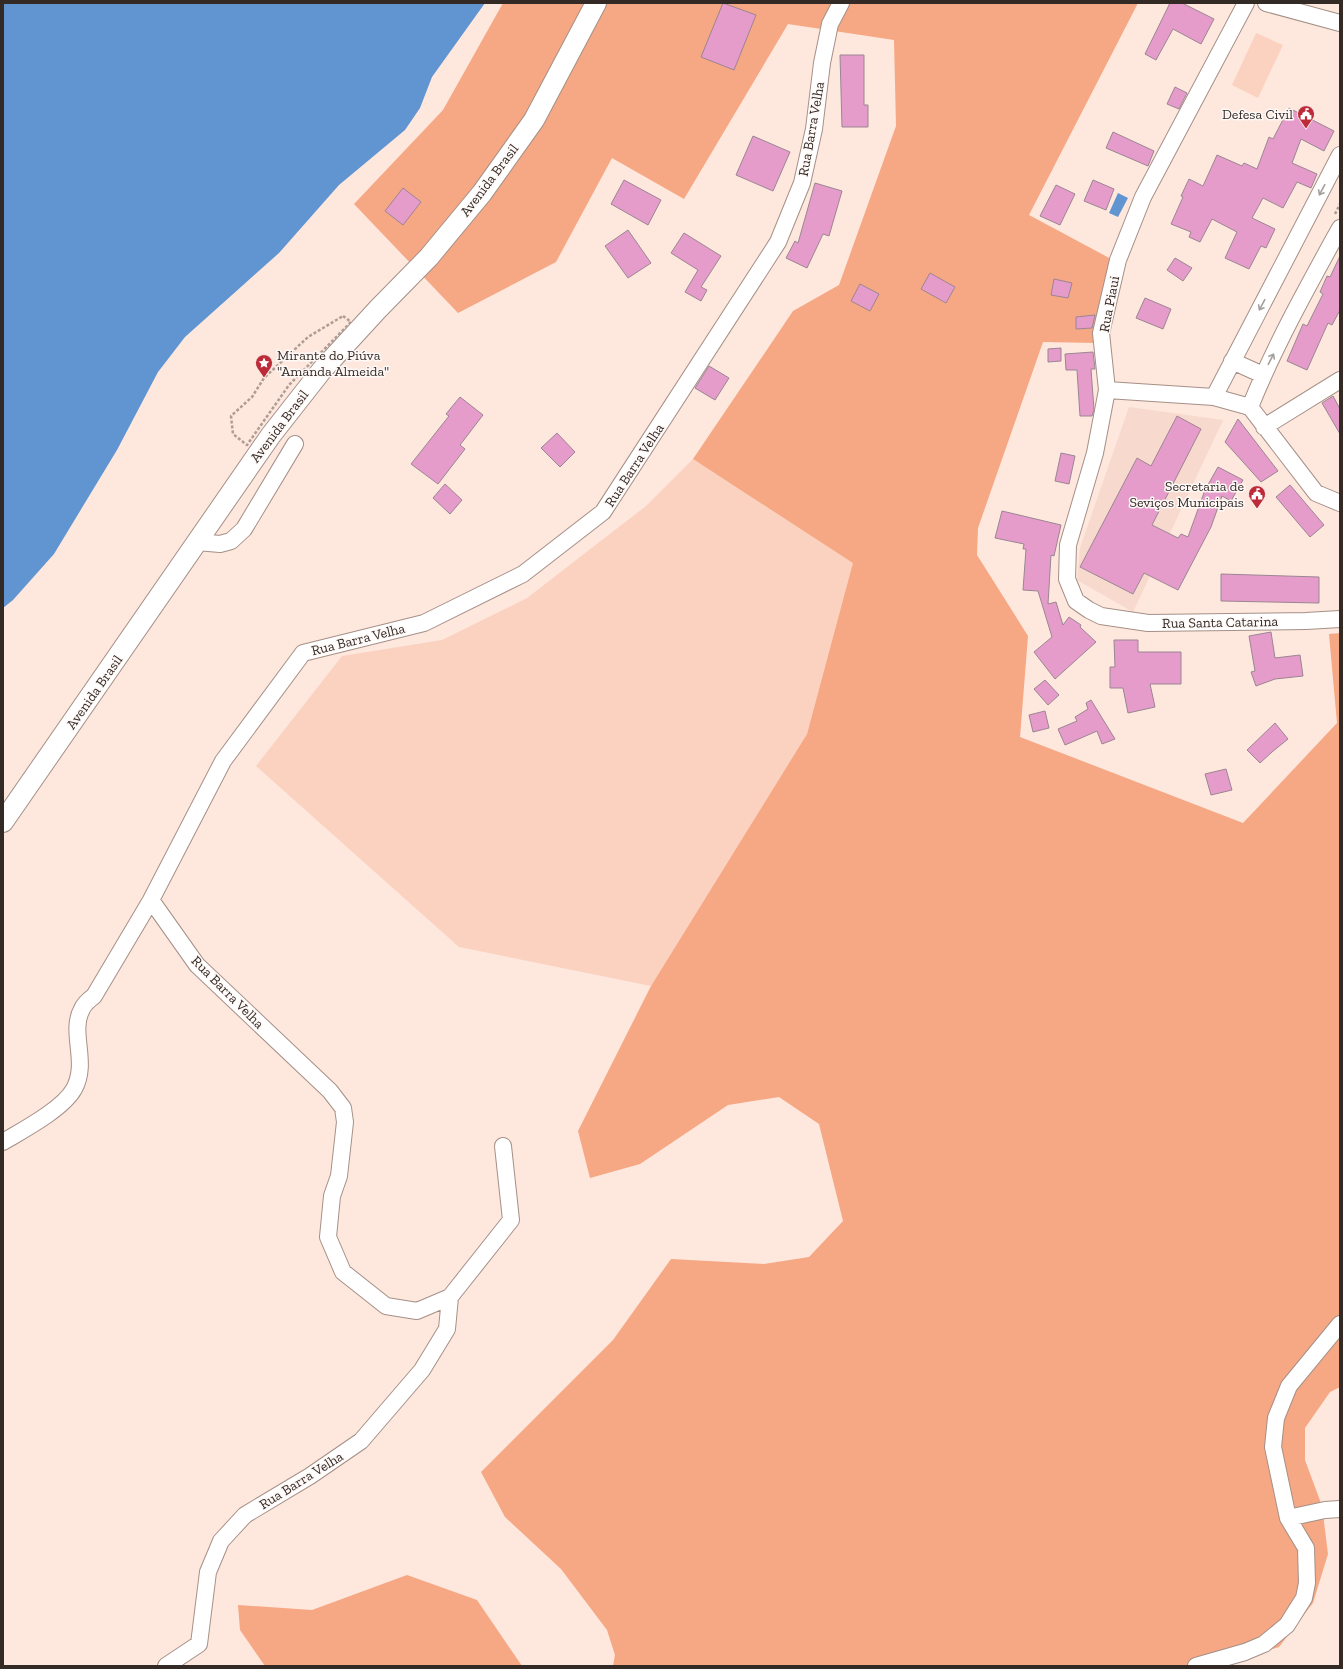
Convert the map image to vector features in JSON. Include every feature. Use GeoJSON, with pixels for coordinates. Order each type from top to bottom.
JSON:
{"type":"FeatureCollection","features":[{"type":"Feature","properties":{"kind":"main road","name":"Avenida Brasil"},"geometry":{"type":"LineString","coordinates":[[3,822],[271,435],[322,370],[378,309],[429,257],[482,193],[534,120],[596,3]]}},
{"type":"Feature","properties":{"kind":"street","name":"Rua Barra Velha"},"geometry":{"type":"LineString","coordinates":[[503,1146],[511,1220],[450,1297],[417,1311],[386,1306],[343,1272],[328,1237],[332,1196],[339,1176],[345,1122],[343,1108],[330,1091],[197,965],[151,900],[224,761],[303,653],[424,623],[523,574],[603,512],[778,242],[802,183],[814,129],[823,57],[830,24],[841,3]]}},
{"type":"Feature","properties":{"kind":"street","name":"Rua Piaui"},"geometry":{"type":"LineString","coordinates":[[1100,616],[1076,601],[1067,579],[1068,545],[1095,453],[1108,390],[1101,333],[1118,260],[1143,197],[1246,3]]}},
{"type":"Feature","properties":{"kind":"street"},"geometry":{"type":"LineString","coordinates":[[1266,3],[1340,23]]}},
{"type":"Feature","properties":{"kind":"street"},"geometry":{"type":"LineString","coordinates":[[1214,396],[1340,155]]}},
{"type":"Feature","properties":{"kind":"street"},"geometry":{"type":"LineString","coordinates":[[1250,407],[1263,375],[1311,280],[1340,228]]}},
{"type":"Feature","properties":{"kind":"street"},"geometry":{"type":"LineString","coordinates":[[1232,361],[1263,375]]}},
{"type":"Feature","properties":{"kind":"street"},"geometry":{"type":"LineString","coordinates":[[1264,427],[1340,380]]}},
{"type":"Feature","properties":{"kind":"street"},"geometry":{"type":"LineString","coordinates":[[1108,390],[1214,396],[1250,407],[1316,493],[1340,503]]}},
{"type":"Feature","properties":{"kind":"street"},"geometry":{"type":"LineString","coordinates":[[196,542],[220,544],[232,541],[244,530],[295,444]]}},
{"type":"Feature","properties":{"kind":"street","name":"Rua Santa Catarina"},"geometry":{"type":"LineString","coordinates":[[1100,616],[1148,623],[1306,621],[1340,619]]}},
{"type":"Feature","properties":{"kind":"street"},"geometry":{"type":"LineString","coordinates":[[3,1142],[60,1105],[74,1089],[81,1059],[77,1025],[82,1008],[94,996],[151,900]]}},
{"type":"Feature","properties":{"kind":"street","name":"Rua Barra Velha"},"geometry":{"type":"LineString","coordinates":[[166,1666],[199,1644],[208,1572],[222,1541],[245,1515],[310,1476],[361,1442],[422,1370],[447,1329],[450,1297]]}},
{"type":"Feature","properties":{"kind":"street"},"geometry":{"type":"LineString","coordinates":[[1196,1666],[1245,1652],[1264,1644],[1287,1625],[1304,1598],[1307,1583],[1306,1548],[1288,1518],[1273,1447],[1276,1418],[1289,1386],[1340,1324]]}},
{"type":"Feature","properties":{"kind":"street"},"geometry":{"type":"LineString","coordinates":[[1288,1518],[1325,1510],[1340,1509]]}},
{"type":"Feature","properties":{"kind":"path"},"geometry":{"type":"LineString","coordinates":[[247,445],[233,434],[231,416],[252,396],[264,378],[308,338],[343,316],[351,322]]}},
{"type":"Feature","properties":{"kind":"shaded area"},"geometry":{"type":"Polygon","coordinates":[[[503,3],[1138,3],[1029,215],[1113,260],[1097,343],[1043,342],[978,528],[977,555],[1028,636],[1020,737],[1243,823],[1337,723],[1329,634],[1340,633],[1340,1387],[1330,1392],[1305,1428],[1305,1460],[1322,1506],[1328,1554],[1313,1603],[1279,1647],[1253,1655],[1228,1666],[613,1666],[615,1655],[607,1630],[561,1569],[505,1517],[481,1472],[613,1340],[671,1259],[764,1264],[809,1257],[843,1221],[819,1124],[779,1097],[728,1105],[640,1164],[590,1178],[578,1131],[651,986],[807,734],[853,563],[693,459],[793,311],[839,285],[896,126],[894,40],[788,24],[684,199],[612,158],[556,262],[458,313],[354,204],[443,110],[503,3]]]}},
{"type":"Feature","properties":{"kind":"shaded area"},"geometry":{"type":"Polygon","coordinates":[[[1256,33],[1283,45],[1258,98],[1232,85],[1256,33]]]}},
{"type":"Feature","properties":{"kind":"shaded area"},"geometry":{"type":"Polygon","coordinates":[[[1129,407],[1223,420],[1133,612],[1077,580],[1080,548],[1129,407]]]}},
{"type":"Feature","properties":{"kind":"shaded area"},"geometry":{"type":"Polygon","coordinates":[[[693,459],[854,563],[807,734],[651,986],[459,947],[256,766],[342,656],[442,640],[527,598],[646,506],[693,459]]]}},
{"type":"Feature","properties":{"kind":"shaded area"},"geometry":{"type":"Polygon","coordinates":[[[407,1575],[477,1600],[522,1666],[265,1666],[240,1630],[238,1605],[312,1610],[407,1575]]]}},
{"type":"Feature","properties":{"kind":"water"},"geometry":{"type":"Polygon","coordinates":[[[3,3],[485,3],[432,77],[420,108],[405,130],[339,185],[279,253],[185,337],[158,372],[117,450],[54,554],[13,600],[3,608],[3,3]]]}},
{"type":"Feature","properties":{"kind":"water"},"geometry":{"type":"Polygon","coordinates":[[[1118,193],[1128,198],[1118,217],[1109,213],[1118,193]]]}},
{"type":"Feature","properties":{"kind":"building"},"geometry":{"type":"Polygon","coordinates":[[[723,3],[756,15],[734,70],[701,57],[723,3]]]}},
{"type":"Feature","properties":{"kind":"building"},"geometry":{"type":"Polygon","coordinates":[[[1170,3],[1182,3],[1214,19],[1201,44],[1173,29],[1156,60],[1145,54],[1170,3]]]}},
{"type":"Feature","properties":{"kind":"building"},"geometry":{"type":"Polygon","coordinates":[[[840,55],[864,55],[864,105],[868,105],[868,127],[842,127],[840,55]]]}},
{"type":"Feature","properties":{"kind":"building"},"geometry":{"type":"Polygon","coordinates":[[[1175,87],[1187,93],[1179,109],[1167,104],[1175,87]]]}},
{"type":"Feature","properties":{"kind":"building"},"geometry":{"type":"Polygon","coordinates":[[[1289,108],[1334,131],[1324,151],[1301,139],[1292,163],[1317,174],[1311,188],[1297,182],[1283,208],[1263,198],[1252,218],[1275,229],[1266,248],[1261,246],[1249,269],[1225,258],[1237,232],[1212,219],[1200,242],[1189,237],[1191,232],[1171,224],[1189,179],[1203,186],[1217,155],[1242,166],[1244,163],[1257,169],[1269,137],[1273,139],[1289,108]]]}},
{"type":"Feature","properties":{"kind":"building"},"geometry":{"type":"Polygon","coordinates":[[[1113,132],[1154,151],[1148,166],[1106,148],[1113,132]]]}},
{"type":"Feature","properties":{"kind":"building"},"geometry":{"type":"Polygon","coordinates":[[[753,136],[790,152],[773,191],[736,175],[753,136]]]}},
{"type":"Feature","properties":{"kind":"building"},"geometry":{"type":"Polygon","coordinates":[[[624,180],[661,200],[648,225],[611,204],[624,180]]]}},
{"type":"Feature","properties":{"kind":"building"},"geometry":{"type":"Polygon","coordinates":[[[1093,180],[1114,189],[1106,210],[1084,201],[1093,180]]]}},
{"type":"Feature","properties":{"kind":"building"},"geometry":{"type":"Polygon","coordinates":[[[815,183],[842,191],[829,236],[823,234],[807,268],[786,258],[795,241],[798,243],[815,183]]]}},
{"type":"Feature","properties":{"kind":"building"},"geometry":{"type":"Polygon","coordinates":[[[1056,185],[1075,194],[1060,225],[1040,216],[1056,185]]]}},
{"type":"Feature","properties":{"kind":"building"},"geometry":{"type":"Polygon","coordinates":[[[403,188],[421,202],[403,225],[385,211],[403,188]]]}},
{"type":"Feature","properties":{"kind":"building"},"geometry":{"type":"Polygon","coordinates":[[[628,230],[651,263],[628,278],[605,246],[628,230]]]}},
{"type":"Feature","properties":{"kind":"building"},"geometry":{"type":"Polygon","coordinates":[[[684,233],[721,256],[701,287],[707,290],[701,301],[685,292],[698,270],[671,253],[684,233]]]}},
{"type":"Feature","properties":{"kind":"building"},"geometry":{"type":"Polygon","coordinates":[[[1340,256],[1340,310],[1332,325],[1328,323],[1307,370],[1287,361],[1303,324],[1307,326],[1323,294],[1320,292],[1327,276],[1330,277],[1340,256]]]}},
{"type":"Feature","properties":{"kind":"building"},"geometry":{"type":"Polygon","coordinates":[[[1175,258],[1192,268],[1183,281],[1167,270],[1175,258]]]}},
{"type":"Feature","properties":{"kind":"building"},"geometry":{"type":"Polygon","coordinates":[[[930,273],[955,287],[946,303],[921,289],[930,273]]]}},
{"type":"Feature","properties":{"kind":"building"},"geometry":{"type":"Polygon","coordinates":[[[1054,279],[1072,283],[1068,298],[1051,295],[1054,279]]]}},
{"type":"Feature","properties":{"kind":"building"},"geometry":{"type":"Polygon","coordinates":[[[860,284],[879,294],[870,311],[851,301],[860,284]]]}},
{"type":"Feature","properties":{"kind":"building"},"geometry":{"type":"Polygon","coordinates":[[[1145,298],[1171,309],[1163,329],[1136,318],[1145,298]]]}},
{"type":"Feature","properties":{"kind":"building"},"geometry":{"type":"Polygon","coordinates":[[[1095,315],[1092,328],[1076,329],[1076,317],[1095,315]]]}},
{"type":"Feature","properties":{"kind":"building"},"geometry":{"type":"Polygon","coordinates":[[[1061,348],[1061,361],[1048,362],[1048,349],[1061,348]]]}},
{"type":"Feature","properties":{"kind":"building"},"geometry":{"type":"Polygon","coordinates":[[[1093,352],[1095,369],[1091,369],[1094,410],[1092,416],[1080,416],[1077,370],[1066,370],[1065,354],[1093,352]]]}},
{"type":"Feature","properties":{"kind":"building"},"geometry":{"type":"Polygon","coordinates":[[[709,366],[729,378],[715,400],[695,388],[709,366]]]}},
{"type":"Feature","properties":{"kind":"building"},"geometry":{"type":"Polygon","coordinates":[[[1333,396],[1340,409],[1340,434],[1322,403],[1333,396]]]}},
{"type":"Feature","properties":{"kind":"building"},"geometry":{"type":"Polygon","coordinates":[[[460,397],[483,415],[460,445],[465,449],[438,484],[411,464],[449,416],[446,414],[460,397]]]}},
{"type":"Feature","properties":{"kind":"building"},"geometry":{"type":"Polygon","coordinates":[[[1177,416],[1201,429],[1152,525],[1178,538],[1181,534],[1188,537],[1205,490],[1218,467],[1243,480],[1231,501],[1222,496],[1211,527],[1178,590],[1144,573],[1133,594],[1080,567],[1137,458],[1151,466],[1177,416]]]}},
{"type":"Feature","properties":{"kind":"building"},"geometry":{"type":"Polygon","coordinates":[[[1238,419],[1278,471],[1261,482],[1225,442],[1238,419]]]}},
{"type":"Feature","properties":{"kind":"building"},"geometry":{"type":"Polygon","coordinates":[[[557,433],[575,452],[560,467],[541,448],[557,433]]]}},
{"type":"Feature","properties":{"kind":"building"},"geometry":{"type":"Polygon","coordinates":[[[1061,453],[1075,456],[1069,484],[1055,481],[1061,453]]]}},
{"type":"Feature","properties":{"kind":"building"},"geometry":{"type":"Polygon","coordinates":[[[445,484],[462,500],[450,514],[433,498],[445,484]]]}},
{"type":"Feature","properties":{"kind":"building"},"geometry":{"type":"Polygon","coordinates":[[[1290,485],[1324,525],[1310,537],[1276,497],[1290,485]]]}},
{"type":"Feature","properties":{"kind":"building"},"geometry":{"type":"Polygon","coordinates":[[[1002,511],[1061,525],[1054,556],[1051,555],[1048,604],[1056,602],[1063,625],[1069,617],[1081,625],[1080,627],[1096,642],[1055,679],[1034,652],[1052,637],[1038,591],[1023,590],[1026,549],[1023,549],[1024,544],[995,538],[1002,511]]]}},
{"type":"Feature","properties":{"kind":"building"},"geometry":{"type":"Polygon","coordinates":[[[1221,574],[1319,577],[1319,603],[1221,601],[1221,574]]]}},
{"type":"Feature","properties":{"kind":"building"},"geometry":{"type":"Polygon","coordinates":[[[1271,632],[1275,658],[1300,655],[1303,676],[1275,679],[1256,686],[1251,672],[1255,671],[1249,636],[1271,632]]]}},
{"type":"Feature","properties":{"kind":"building"},"geometry":{"type":"Polygon","coordinates":[[[1114,640],[1138,640],[1138,652],[1181,652],[1181,684],[1150,684],[1155,707],[1128,713],[1123,688],[1110,688],[1110,667],[1115,667],[1114,640]]]}},
{"type":"Feature","properties":{"kind":"building"},"geometry":{"type":"Polygon","coordinates":[[[1045,680],[1059,695],[1048,705],[1034,689],[1045,680]]]}},
{"type":"Feature","properties":{"kind":"building"},"geometry":{"type":"Polygon","coordinates":[[[1091,700],[1115,739],[1102,744],[1097,731],[1065,745],[1058,729],[1077,721],[1075,717],[1088,709],[1086,703],[1091,700]]]}},
{"type":"Feature","properties":{"kind":"building"},"geometry":{"type":"Polygon","coordinates":[[[1045,711],[1049,728],[1033,732],[1029,715],[1045,711]]]}},
{"type":"Feature","properties":{"kind":"building"},"geometry":{"type":"Polygon","coordinates":[[[1275,723],[1288,739],[1260,763],[1247,750],[1275,723]]]}},
{"type":"Feature","properties":{"kind":"building"},"geometry":{"type":"Polygon","coordinates":[[[1226,769],[1232,790],[1211,795],[1205,774],[1226,769]]]}},
{"type":"Feature","properties":{"kind":"place","name":"Defesa Civil"},"geometry":{"type":"Point","coordinates":[1306,129]}},
{"type":"Feature","properties":{"kind":"place","name":"Mirante do Piúva \"Amanda Almeida\""},"geometry":{"type":"Point","coordinates":[264,378]}},
{"type":"Feature","properties":{"kind":"place","name":"Secretaria de Seviços Municipais"},"geometry":{"type":"Point","coordinates":[1257,509]}}]}
